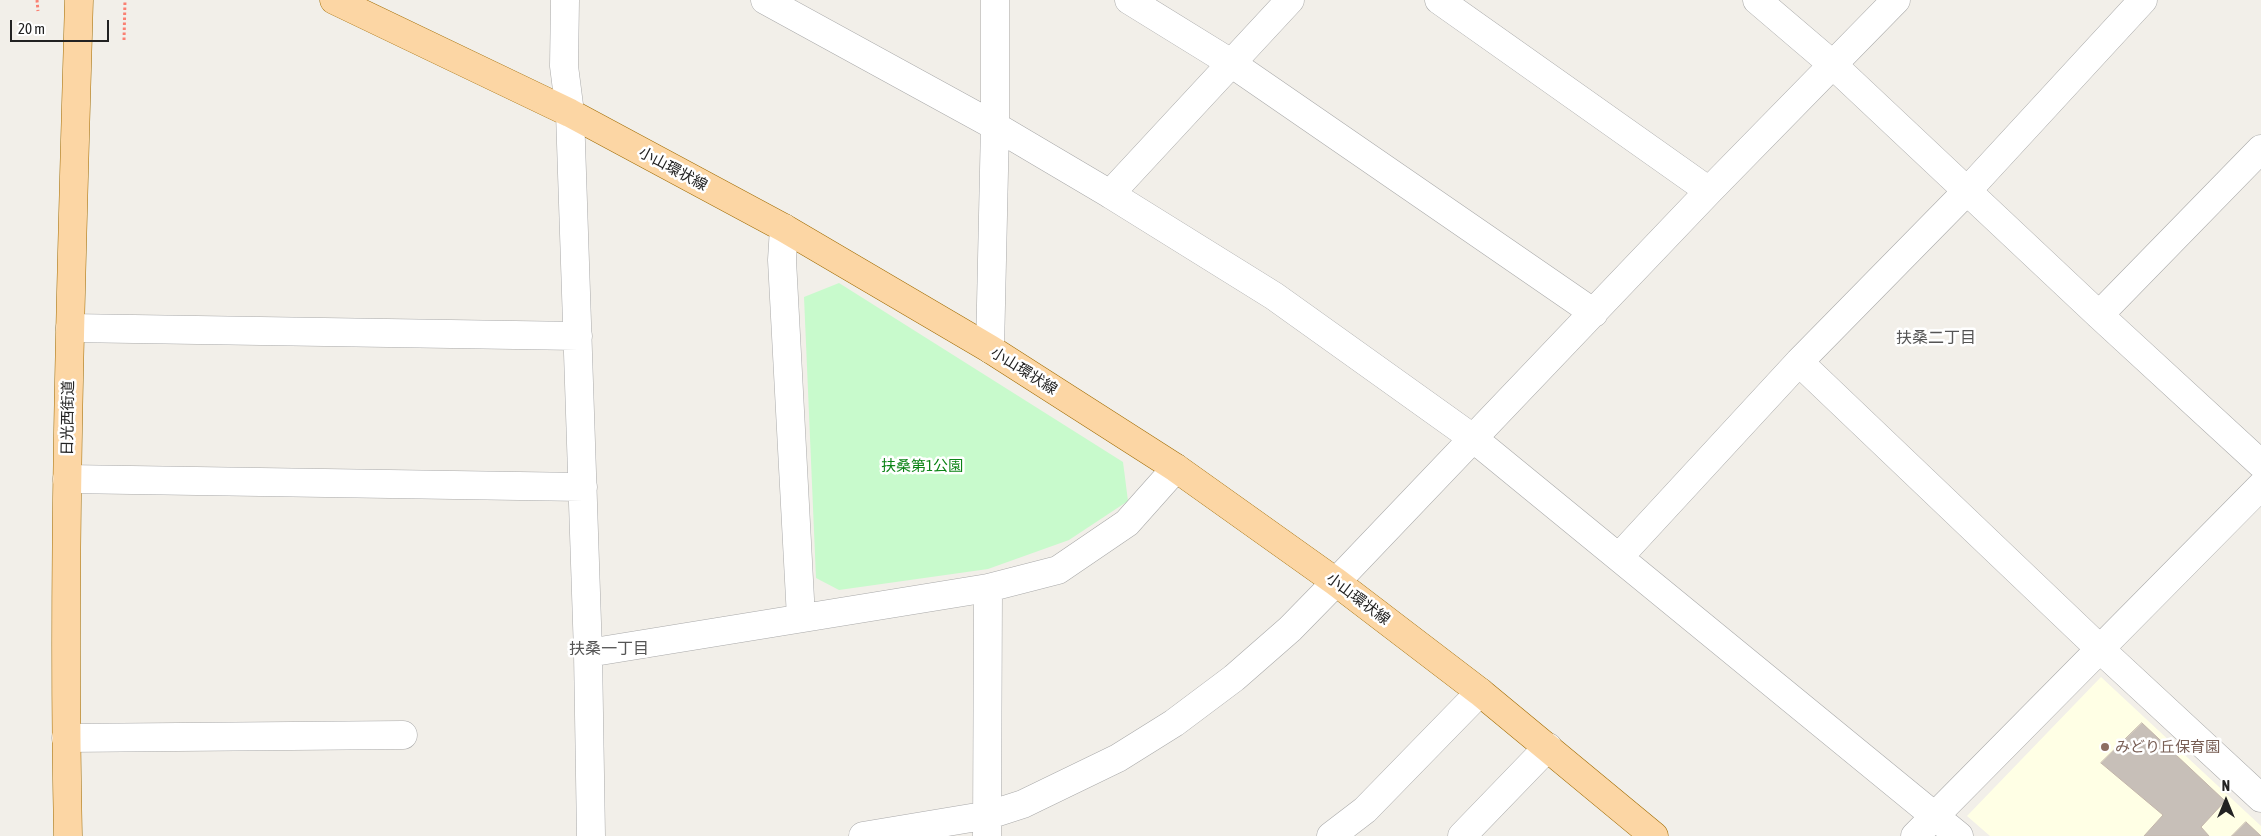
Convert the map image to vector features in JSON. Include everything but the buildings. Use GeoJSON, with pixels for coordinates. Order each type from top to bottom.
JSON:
{"type":"FeatureCollection","features":[{"type":"Feature","properties":{"kind":"main road","name":"日光西街道"},"geometry":{"type":"LineString","coordinates":[[68,836],[66,738],[67,479],[79,0]]}},
{"type":"Feature","properties":{"kind":"main road","name":"小山環状線"},"geometry":{"type":"LineString","coordinates":[[334,0],[570,113],[784,228],[990,349],[1176,468],[1336,582],[1480,692],[1654,836]]}},
{"type":"Feature","properties":{"kind":"street"},"geometry":{"type":"LineString","coordinates":[[565,0],[564,66],[570,113],[578,336],[588,653],[591,836]]}},
{"type":"Feature","properties":{"kind":"street"},"geometry":{"type":"LineString","coordinates":[[765,0],[995,126],[1110,194],[1274,296],[1474,439],[1959,836]]}},
{"type":"Feature","properties":{"kind":"street"},"geometry":{"type":"LineString","coordinates":[[990,349],[995,126],[995,0]]}},
{"type":"Feature","properties":{"kind":"street"},"geometry":{"type":"LineString","coordinates":[[1129,0],[1231,63],[1594,313]]}},
{"type":"Feature","properties":{"kind":"street"},"geometry":{"type":"LineString","coordinates":[[1110,194],[1290,0]]}},
{"type":"Feature","properties":{"kind":"street"},"geometry":{"type":"LineString","coordinates":[[1439,0],[1709,192]]}},
{"type":"Feature","properties":{"kind":"street"},"geometry":{"type":"LineString","coordinates":[[1757,0],[1832,64],[2261,464]]}},
{"type":"Feature","properties":{"kind":"street"},"geometry":{"type":"LineString","coordinates":[[863,836],[988,826],[1023,804],[1118,758],[1174,723],[1234,678],[1290,629],[1336,582],[1832,64],[1896,0]]}},
{"type":"Feature","properties":{"kind":"street"},"geometry":{"type":"LineString","coordinates":[[1619,557],[1799,362],[1967,191],[2143,0]]}},
{"type":"Feature","properties":{"kind":"street"},"geometry":{"type":"LineString","coordinates":[[2099,315],[2261,149]]}},
{"type":"Feature","properties":{"kind":"street"},"geometry":{"type":"LineString","coordinates":[[784,228],[782,260],[801,618]]}},
{"type":"Feature","properties":{"kind":"street"},"geometry":{"type":"LineString","coordinates":[[70,328],[578,336]]}},
{"type":"Feature","properties":{"kind":"street"},"geometry":{"type":"LineString","coordinates":[[1799,362],[2100,650],[2257,786]]}},
{"type":"Feature","properties":{"kind":"street"},"geometry":{"type":"LineString","coordinates":[[588,653],[988,588],[1058,570],[1127,523],[1176,468]]}},
{"type":"Feature","properties":{"kind":"street"},"geometry":{"type":"LineString","coordinates":[[67,479],[583,487]]}},
{"type":"Feature","properties":{"kind":"street"},"geometry":{"type":"LineString","coordinates":[[1914,836],[2261,486]]}},
{"type":"Feature","properties":{"kind":"street"},"geometry":{"type":"LineString","coordinates":[[988,588],[988,826]]}},
{"type":"Feature","properties":{"kind":"street"},"geometry":{"type":"LineString","coordinates":[[1331,836],[1365,810],[1480,692]]}},
{"type":"Feature","properties":{"kind":"street"},"geometry":{"type":"LineString","coordinates":[[66,738],[403,735]]}},
{"type":"Feature","properties":{"kind":"street"},"geometry":{"type":"LineString","coordinates":[[1462,836],[1548,747]]}},
{"type":"Feature","properties":{"kind":"path"},"geometry":{"type":"LineString","coordinates":[[37,0],[38,11]]}},
{"type":"Feature","properties":{"kind":"path"},"geometry":{"type":"LineString","coordinates":[[124,40],[126,0]]}},
{"type":"Feature","properties":{"kind":"shaded area","name":"みどり丘保育園"},"geometry":{"type":"Polygon","coordinates":[[[2101,677],[2261,826],[2261,836],[1990,836],[1967,816],[2101,677]]]}},
{"type":"Feature","properties":{"kind":"green space","name":"扶桑第1公園"},"geometry":{"type":"Polygon","coordinates":[[[839,283],[1123,462],[1128,501],[1069,540],[988,569],[839,590],[816,578],[804,297],[839,283]]]}},
{"type":"Feature","properties":{"kind":"place","name":"みどり丘保育園"},"geometry":{"type":"Point","coordinates":[2105,747]}},
{"type":"Feature","properties":{"kind":"district","name":"扶桑二丁目"},"geometry":{"type":"Point","coordinates":[1936,338]}},
{"type":"Feature","properties":{"kind":"district","name":"扶桑一丁目"},"geometry":{"type":"Point","coordinates":[609,649]}}]}
